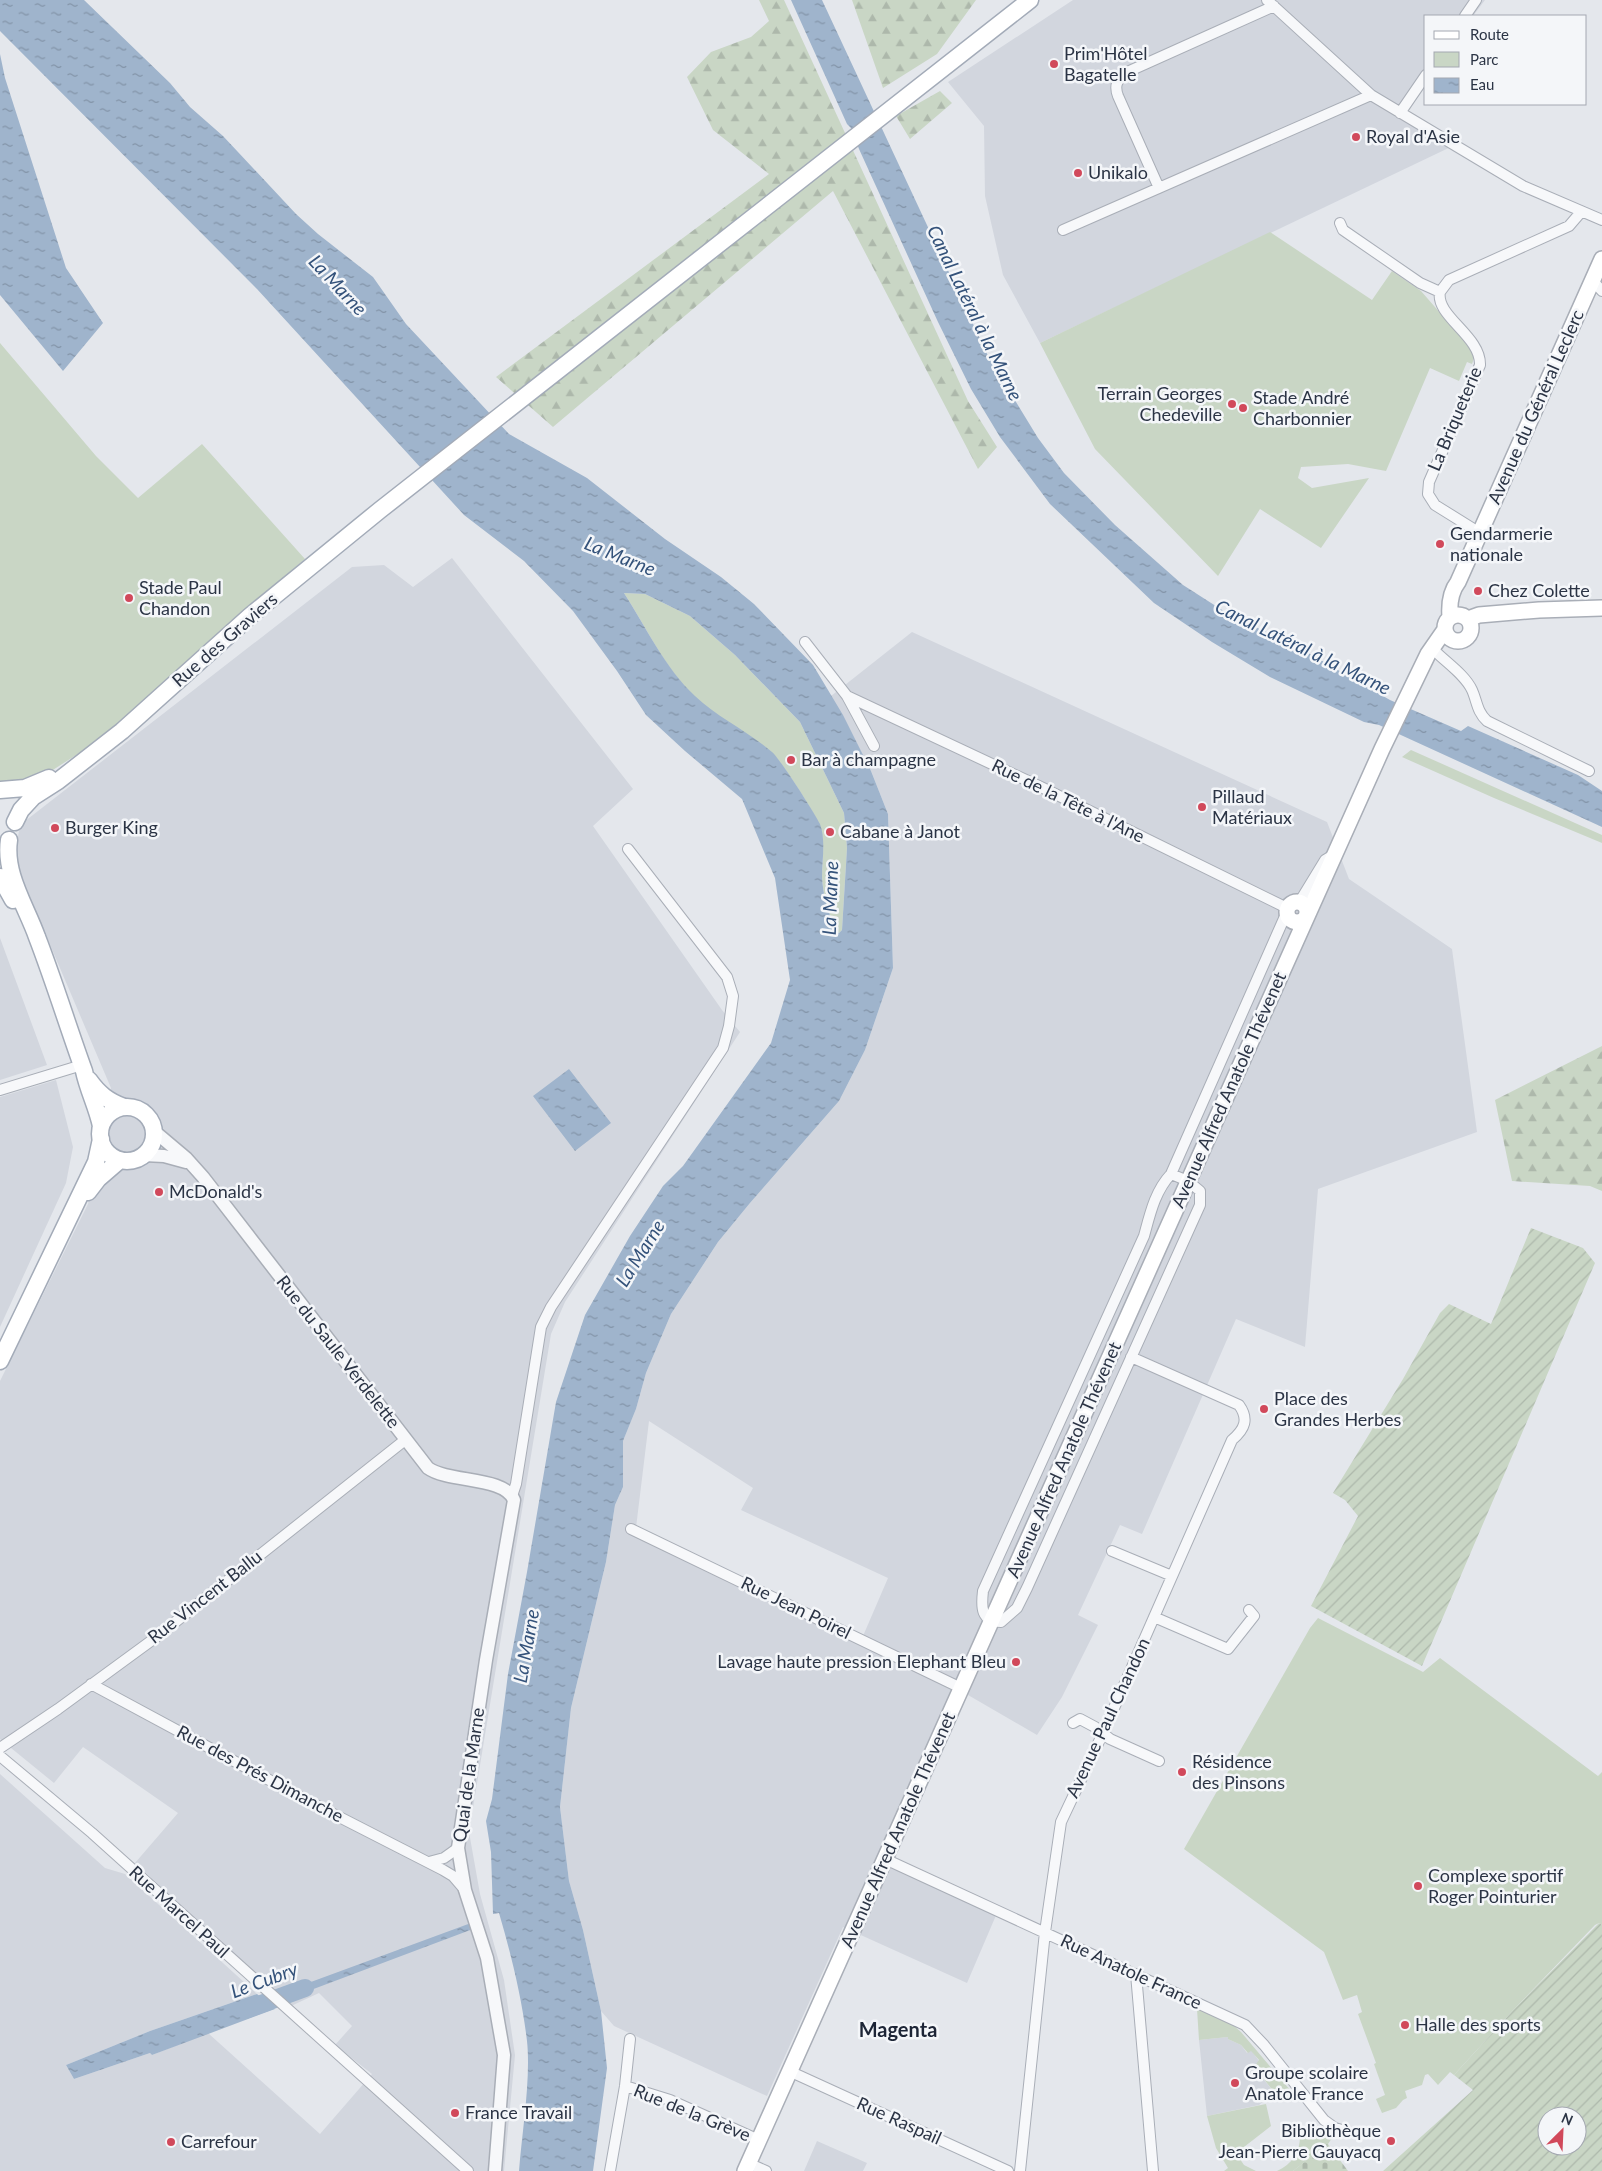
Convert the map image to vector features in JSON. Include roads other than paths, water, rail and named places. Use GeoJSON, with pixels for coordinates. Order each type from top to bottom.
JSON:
{"type":"FeatureCollection","features":[{"type":"Feature","properties":{"kind":"main road","name":"Rue des Graviers"},"geometry":{"type":"LineString","coordinates":[[5,844],[15,822],[28,802],[122,731],[250,616],[380,510],[1030,0]]}},
{"type":"Feature","properties":{"kind":"main road","name":"Avenue du Général Leclerc"},"geometry":{"type":"LineString","coordinates":[[1463,621],[1458,582],[1597,286],[1602,259]]}},
{"type":"Feature","properties":{"kind":"main road"},"geometry":{"type":"LineString","coordinates":[[1418,673],[1436,652],[1456,641],[1466,638],[1463,621],[1479,615],[1539,610],[1602,608]]}},
{"type":"Feature","properties":{"kind":"main road","name":"Avenue Alfred Anatole Thévenet"},"geometry":{"type":"LineString","coordinates":[[746,2167],[1296,941],[1295,912],[1335,854],[1418,673],[1444,631],[1446,620],[1463,621]]}},
{"type":"Feature","properties":{"kind":"main road"},"geometry":{"type":"LineString","coordinates":[[1444,631],[1447,636],[1456,641]]}},
{"type":"Feature","properties":{"kind":"main road","name":"Rue des Graviers"},"geometry":{"type":"LineString","coordinates":[[0,791],[25,788],[69,770]]}},
{"type":"Feature","properties":{"kind":"main road"},"geometry":{"type":"LineString","coordinates":[[0,791],[10,803],[15,822]]}},
{"type":"Feature","properties":{"kind":"main road"},"geometry":{"type":"LineString","coordinates":[[5,844],[13,876],[38,938],[46,967],[83,1068],[87,1088],[97,1109],[101,1133],[107,1152],[120,1160],[137,1159],[144,1155],[154,1140],[154,1131],[150,1120],[139,1110],[124,1107],[101,1095],[83,1068]]}},
{"type":"Feature","properties":{"kind":"main road"},"geometry":{"type":"LineString","coordinates":[[0,877],[46,967]]}},
{"type":"Feature","properties":{"kind":"main road"},"geometry":{"type":"LineString","coordinates":[[0,1361],[96,1162],[101,1133],[110,1113],[124,1107]]}},
{"type":"Feature","properties":{"kind":"main road"},"geometry":{"type":"LineString","coordinates":[[71,1217],[98,1179],[120,1160]]}},
{"type":"Feature","properties":{"kind":"street"},"geometry":{"type":"LineString","coordinates":[[1466,15],[1476,0]]}},
{"type":"Feature","properties":{"kind":"street"},"geometry":{"type":"LineString","coordinates":[[1159,188],[1117,92],[1118,80],[1125,73],[1270,3],[1371,95],[1523,186],[1602,220]]}},
{"type":"Feature","properties":{"kind":"street"},"geometry":{"type":"LineString","coordinates":[[1400,112],[1424,78]]}},
{"type":"Feature","properties":{"kind":"street"},"geometry":{"type":"LineString","coordinates":[[1064,230],[1371,95]]}},
{"type":"Feature","properties":{"kind":"street"},"geometry":{"type":"LineString","coordinates":[[1340,223],[1343,230],[1420,283],[1440,292],[1449,280],[1569,226],[1581,212]]}},
{"type":"Feature","properties":{"kind":"street","name":"La Briqueterie"},"geometry":{"type":"LineString","coordinates":[[1440,292],[1441,304],[1478,349],[1480,365],[1429,482],[1428,494],[1435,505],[1480,533]]}},
{"type":"Feature","properties":{"kind":"street"},"geometry":{"type":"LineString","coordinates":[[805,642],[848,696],[874,746]]}},
{"type":"Feature","properties":{"kind":"street"},"geometry":{"type":"LineString","coordinates":[[1436,652],[1472,690],[1480,714],[1487,721],[1588,771]]}},
{"type":"Feature","properties":{"kind":"street","name":"Rue de la Tête à l'Ane"},"geometry":{"type":"LineString","coordinates":[[848,696],[1043,788],[1295,912]]}},
{"type":"Feature","properties":{"kind":"street"},"geometry":{"type":"LineString","coordinates":[[512,1496],[516,1484],[541,1327],[551,1307],[722,1048],[729,1026],[733,996],[727,977],[628,849]]}},
{"type":"Feature","properties":{"kind":"street"},"geometry":{"type":"LineString","coordinates":[[1171,1174],[1188,1181],[1200,1190],[1200,1205],[1017,1608],[1001,1622],[992,1622],[985,1615],[981,1605],[983,1591],[1144,1236],[1153,1204],[1162,1183],[1171,1174],[1295,912]]}},
{"type":"Feature","properties":{"kind":"street"},"geometry":{"type":"LineString","coordinates":[[0,1090],[83,1068]]}},
{"type":"Feature","properties":{"kind":"street","name":"Rue du Saule Verdelette"},"geometry":{"type":"LineString","coordinates":[[154,1131],[192,1165],[428,1468],[434,1473],[500,1487],[512,1496]]}},
{"type":"Feature","properties":{"kind":"street"},"geometry":{"type":"LineString","coordinates":[[144,1155],[164,1156],[192,1165]]}},
{"type":"Feature","properties":{"kind":"street","name":"Avenue Paul Chandon"},"geometry":{"type":"LineString","coordinates":[[1020,2171],[1045,1932],[1061,1822],[1232,1440],[1244,1429],[1246,1417],[1239,1405],[1131,1357]]}},
{"type":"Feature","properties":{"kind":"street","name":"Rue Vincent Ballu"},"geometry":{"type":"LineString","coordinates":[[0,1748],[154,1638],[405,1440]]}},
{"type":"Feature","properties":{"kind":"street","name":"Quai de la Marne"},"geometry":{"type":"LineString","coordinates":[[495,2171],[504,2055],[503,2041],[487,1958],[464,1890],[458,1848],[497,1592],[514,1505],[512,1496]]}},
{"type":"Feature","properties":{"kind":"street","name":"Rue Jean Poirel"},"geometry":{"type":"LineString","coordinates":[[631,1529],[961,1688]]}},
{"type":"Feature","properties":{"kind":"street"},"geometry":{"type":"LineString","coordinates":[[1112,1551],[1172,1576]]}},
{"type":"Feature","properties":{"kind":"street"},"geometry":{"type":"LineString","coordinates":[[1154,1616],[1228,1649],[1254,1616],[1249,1610]]}},
{"type":"Feature","properties":{"kind":"street","name":"Rue des Prés Dimanche"},"geometry":{"type":"LineString","coordinates":[[91,1684],[312,1802],[430,1862],[453,1876],[464,1890]]}},
{"type":"Feature","properties":{"kind":"street"},"geometry":{"type":"LineString","coordinates":[[1073,1723],[1080,1719],[1096,1727],[1102,1734],[1159,1761]]}},
{"type":"Feature","properties":{"kind":"street","name":"Rue Marcel Paul"},"geometry":{"type":"LineString","coordinates":[[0,1756],[92,1833],[263,1989],[468,2171]]}},
{"type":"Feature","properties":{"kind":"street"},"geometry":{"type":"LineString","coordinates":[[430,1862],[444,1858],[458,1848]]}},
{"type":"Feature","properties":{"kind":"street","name":"Rue Anatole France"},"geometry":{"type":"LineString","coordinates":[[885,1858],[1245,2025],[1264,2045],[1324,2120],[1335,2128],[1342,2130]]}},
{"type":"Feature","properties":{"kind":"street"},"geometry":{"type":"LineString","coordinates":[[1136,1974],[1153,2171]]}},
{"type":"Feature","properties":{"kind":"street"},"geometry":{"type":"LineString","coordinates":[[610,2171],[625,2086],[630,2039]]}},
{"type":"Feature","properties":{"kind":"street","name":"Rue Raspail"},"geometry":{"type":"LineString","coordinates":[[790,2071],[1008,2171]]}},
{"type":"Feature","properties":{"kind":"street","name":"Rue de la Grève"},"geometry":{"type":"LineString","coordinates":[[625,2086],[670,2100],[759,2140]]}},
{"type":"Feature","properties":{"kind":"street"},"geometry":{"type":"LineString","coordinates":[[746,2167],[766,2171]]}},
{"type":"Feature","properties":{"kind":"water","name":"La Marne"},"geometry":{"type":"Polygon","coordinates":[[[0,0],[84,0],[170,83],[190,107],[223,136],[296,214],[318,234],[373,277],[406,324],[509,434],[587,478],[665,539],[721,577],[754,604],[813,665],[843,715],[871,771],[888,814],[893,968],[865,1050],[839,1101],[718,1242],[671,1314],[646,1373],[636,1409],[623,1441],[623,1487],[615,1505],[606,1562],[571,1708],[560,1807],[569,1881],[583,1930],[601,2011],[607,2068],[593,2171],[519,2171],[527,2089],[527,2041],[519,1992],[508,1944],[499,1913],[493,1914],[491,1852],[486,1821],[492,1799],[508,1674],[556,1402],[585,1315],[630,1236],[663,1186],[683,1166],[771,1043],[790,980],[775,878],[742,799],[646,715],[617,671],[573,611],[524,561],[464,515],[257,289],[0,31],[0,0]],[[624,593],[674,673],[704,704],[772,752],[790,775],[817,818],[823,837],[822,877],[824,891],[836,932],[839,933],[842,930],[847,848],[844,813],[800,722],[735,655],[690,616],[645,594],[624,593]]]}},
{"type":"Feature","properties":{"kind":"water"},"geometry":{"type":"Polygon","coordinates":[[[791,0],[822,0],[989,358],[1038,438],[1064,473],[1115,525],[1183,585],[1233,617],[1291,643],[1390,700],[1461,731],[1468,726],[1578,775],[1602,791],[1602,827],[1379,725],[1364,722],[1270,677],[1212,642],[1154,603],[1050,504],[1000,437],[971,389],[938,322],[791,0]]]}},
{"type":"Feature","properties":{"kind":"water"},"geometry":{"type":"Polygon","coordinates":[[[0,54],[5,78],[66,268],[103,323],[63,371],[0,295],[0,54]]]}},
{"type":"Feature","properties":{"kind":"water"},"geometry":{"type":"Polygon","coordinates":[[[569,1069],[611,1123],[575,1151],[533,1096],[569,1069]]]}},
{"type":"Feature","properties":{"kind":"water"},"geometry":{"type":"Polygon","coordinates":[[[471,1923],[473,1929],[287,1999],[281,1993],[471,1923]]]}},
{"type":"Feature","properties":{"kind":"water"},"geometry":{"type":"Polygon","coordinates":[[[257,1994],[275,2009],[152,2055],[150,2053],[74,2079],[66,2065],[150,2031],[257,1994]]]}},
{"type":"Feature","properties":{"kind":"waterway","name":"Le Cubry"},"geometry":{"type":"LineString","coordinates":[[245,2010],[305,1988]]}},
{"type":"Feature","properties":{"kind":"place","name":"Prim'Hôtel Bagatelle"},"geometry":{"type":"Point","coordinates":[1054,64]}},
{"type":"Feature","properties":{"kind":"place","name":"Royal d'Asie"},"geometry":{"type":"Point","coordinates":[1356,137]}},
{"type":"Feature","properties":{"kind":"place","name":"Unikalo"},"geometry":{"type":"Point","coordinates":[1078,173]}},
{"type":"Feature","properties":{"kind":"place","name":"Terrain Georges Chedeville"},"geometry":{"type":"Point","coordinates":[1232,404]}},
{"type":"Feature","properties":{"kind":"place","name":"Stade André Charbonnier"},"geometry":{"type":"Point","coordinates":[1243,408]}},
{"type":"Feature","properties":{"kind":"place","name":"Gendarmerie nationale"},"geometry":{"type":"Point","coordinates":[1440,544]}},
{"type":"Feature","properties":{"kind":"place","name":"Chez Colette"},"geometry":{"type":"Point","coordinates":[1478,591]}},
{"type":"Feature","properties":{"kind":"place","name":"Stade Paul Chandon"},"geometry":{"type":"Point","coordinates":[129,598]}},
{"type":"Feature","properties":{"kind":"place","name":"Bar à champagne"},"geometry":{"type":"Point","coordinates":[791,760]}},
{"type":"Feature","properties":{"kind":"place","name":"Pillaud Matériaux"},"geometry":{"type":"Point","coordinates":[1202,807]}},
{"type":"Feature","properties":{"kind":"place","name":"Burger King"},"geometry":{"type":"Point","coordinates":[55,828]}},
{"type":"Feature","properties":{"kind":"place","name":"Cabane à Janot"},"geometry":{"type":"Point","coordinates":[830,832]}},
{"type":"Feature","properties":{"kind":"place","name":"McDonald's"},"geometry":{"type":"Point","coordinates":[159,1192]}},
{"type":"Feature","properties":{"kind":"place","name":"Place des Grandes Herbes"},"geometry":{"type":"Point","coordinates":[1264,1409]}},
{"type":"Feature","properties":{"kind":"place","name":"Lavage haute pression Elephant Bleu"},"geometry":{"type":"Point","coordinates":[1016,1662]}},
{"type":"Feature","properties":{"kind":"place","name":"Résidence des Pinsons"},"geometry":{"type":"Point","coordinates":[1182,1772]}},
{"type":"Feature","properties":{"kind":"place","name":"Complexe sportif Roger Pointurier"},"geometry":{"type":"Point","coordinates":[1418,1886]}},
{"type":"Feature","properties":{"kind":"place","name":"Halle des sports"},"geometry":{"type":"Point","coordinates":[1405,2025]}},
{"type":"Feature","properties":{"kind":"place","name":"Groupe scolaire Anatole France"},"geometry":{"type":"Point","coordinates":[1235,2083]}},
{"type":"Feature","properties":{"kind":"place","name":"France Travail"},"geometry":{"type":"Point","coordinates":[455,2113]}},
{"type":"Feature","properties":{"kind":"place","name":"Bibliothèque Jean-Pierre Gauyacq"},"geometry":{"type":"Point","coordinates":[1391,2141]}},
{"type":"Feature","properties":{"kind":"place","name":"Carrefour"},"geometry":{"type":"Point","coordinates":[171,2142]}},
{"type":"Feature","properties":{"kind":"district","name":"Magenta"},"geometry":{"type":"Point","coordinates":[898,2030]}},
{"type":"Feature","properties":{"kind":"water label","name":"Canal Latéral à la Marne"},"geometry":{"type":"Point","coordinates":[975,313]}},
{"type":"Feature","properties":{"kind":"water label","name":"Canal Latéral à la Marne"},"geometry":{"type":"Point","coordinates":[1303,647]}}]}
